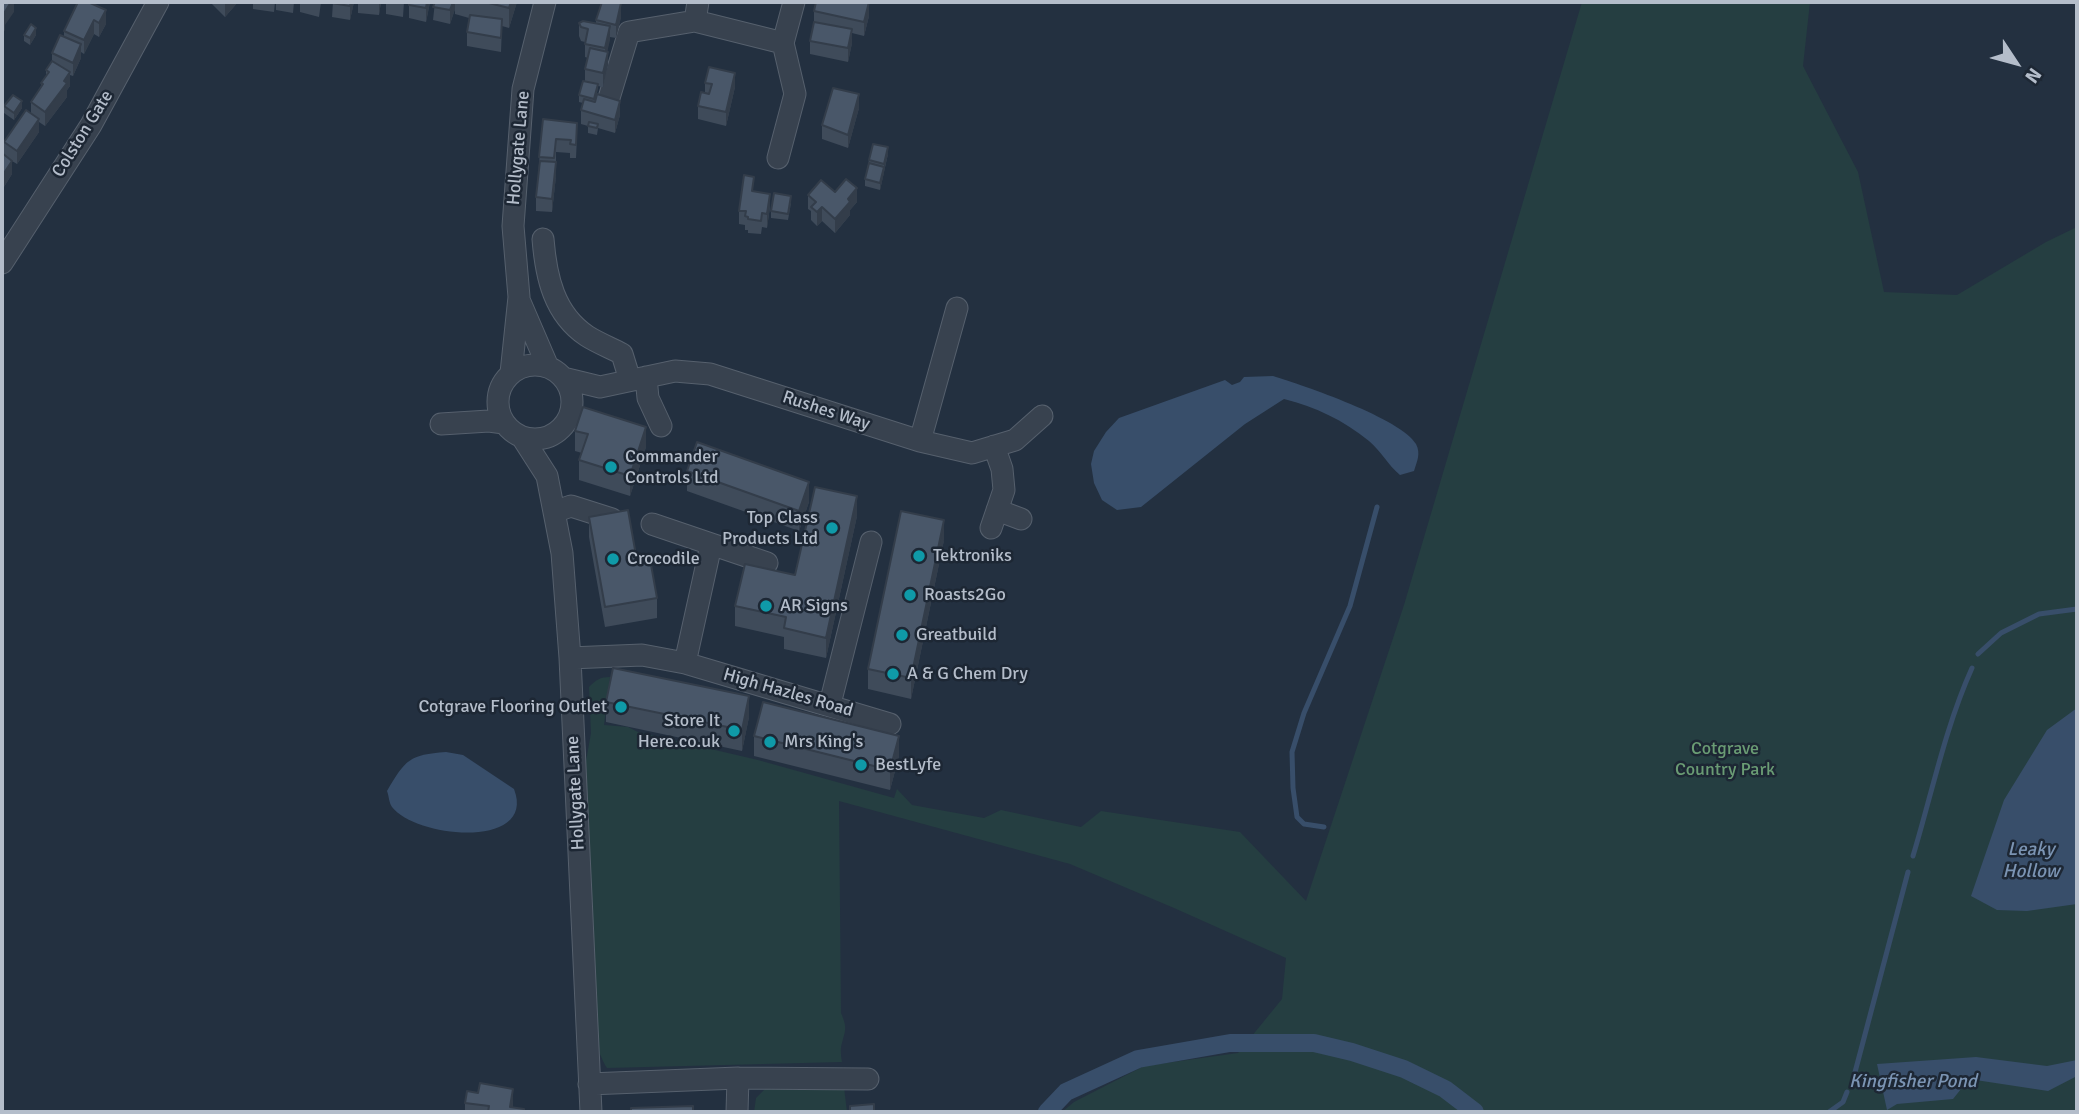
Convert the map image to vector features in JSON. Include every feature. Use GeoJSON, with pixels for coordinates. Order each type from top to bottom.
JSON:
{"type":"FeatureCollection","features":[{"type":"Feature","properties":{"kind":"street","name":"Hollygate Lane"},"geometry":{"type":"LineString","coordinates":[[499,394],[504,380],[511,373],[519,297],[513,226],[523,89],[545,2]]}},
{"type":"Feature","properties":{"kind":"street"},"geometry":{"type":"LineString","coordinates":[[778,158],[795,94],[783,43],[794,2]]}},
{"type":"Feature","properties":{"kind":"street","name":"Colston Gate"},"geometry":{"type":"LineString","coordinates":[[2,263],[91,124],[154,6]]}},
{"type":"Feature","properties":{"kind":"street"},"geometry":{"type":"LineString","coordinates":[[609,98],[629,32],[696,11],[783,43]]}},
{"type":"Feature","properties":{"kind":"street"},"geometry":{"type":"LineString","coordinates":[[543,239],[545,263],[562,312],[588,337],[622,354],[638,379],[661,426]]}},
{"type":"Feature","properties":{"kind":"street","name":"Hollygate Lane"},"geometry":{"type":"LineString","coordinates":[[519,297],[556,372],[572,395],[571,410],[559,430],[547,476]]}},
{"type":"Feature","properties":{"kind":"street"},"geometry":{"type":"LineString","coordinates":[[919,441],[957,308]]}},
{"type":"Feature","properties":{"kind":"street"},"geometry":{"type":"LineString","coordinates":[[511,373],[528,365],[600,387],[571,410]]}},
{"type":"Feature","properties":{"kind":"street","name":"Rushes Way"},"geometry":{"type":"LineString","coordinates":[[600,387],[675,371],[710,374],[919,441],[972,453],[1015,440],[1042,416]]}},
{"type":"Feature","properties":{"kind":"street"},"geometry":{"type":"LineString","coordinates":[[499,394],[498,408],[504,423],[450,423],[499,394]]}},
{"type":"Feature","properties":{"kind":"street","name":"Hollygate Lane"},"geometry":{"type":"LineString","coordinates":[[504,423],[522,437],[547,476],[562,553],[570,658],[591,1112]]}},
{"type":"Feature","properties":{"kind":"street"},"geometry":{"type":"LineString","coordinates":[[522,437],[541,439],[559,430]]}},
{"type":"Feature","properties":{"kind":"street"},"geometry":{"type":"LineString","coordinates":[[995,446],[1002,469],[1004,490],[994,519],[1021,519]]}},
{"type":"Feature","properties":{"kind":"street"},"geometry":{"type":"LineString","coordinates":[[554,512],[571,506],[612,519]]}},
{"type":"Feature","properties":{"kind":"street"},"geometry":{"type":"LineString","coordinates":[[652,524],[767,563]]}},
{"type":"Feature","properties":{"kind":"street"},"geometry":{"type":"LineString","coordinates":[[830,704],[871,542]]}},
{"type":"Feature","properties":{"kind":"street"},"geometry":{"type":"LineString","coordinates":[[685,663],[711,545]]}},
{"type":"Feature","properties":{"kind":"street","name":"High Hazles Road"},"geometry":{"type":"LineString","coordinates":[[570,658],[642,655],[685,663],[890,724]]}},
{"type":"Feature","properties":{"kind":"street"},"geometry":{"type":"LineString","coordinates":[[737,1112],[738,1078]]}},
{"type":"Feature","properties":{"kind":"street"},"geometry":{"type":"LineString","coordinates":[[589,1084],[738,1078],[868,1079]]}},
{"type":"Feature","properties":{"kind":"green space","name":"Cotgrave Country Park"},"geometry":{"type":"Polygon","coordinates":[[[1582,2],[1810,2],[1803,66],[1858,172],[1884,292],[1957,295],[2046,242],[2077,227],[2077,1112],[1062,1112],[1074,1102],[1144,1066],[1238,1053],[1282,999],[1286,958],[1070,864],[839,801],[841,1013],[845,1028],[841,1047],[842,1062],[607,1068],[596,1047],[586,761],[591,733],[589,687],[603,678],[610,677],[604,725],[628,727],[638,732],[758,760],[894,798],[897,789],[912,805],[984,818],[1001,810],[1081,827],[1101,811],[1240,832],[1306,901],[1404,605],[1582,2]]]}},
{"type":"Feature","properties":{"kind":"green space"},"geometry":{"type":"Polygon","coordinates":[[[844,1087],[847,1112],[754,1112],[756,1098],[766,1088],[844,1087]]]}},
{"type":"Feature","properties":{"kind":"water"},"geometry":{"type":"Polygon","coordinates":[[[1273,376],[1350,404],[1407,434],[1417,448],[1414,471],[1400,475],[1359,433],[1318,410],[1284,399],[1245,424],[1141,507],[1117,510],[1102,500],[1094,483],[1091,464],[1094,451],[1119,418],[1225,380],[1232,385],[1244,377],[1273,376]]]}},
{"type":"Feature","properties":{"kind":"water","name":"Leaky Hollow"},"geometry":{"type":"Polygon","coordinates":[[[2077,708],[2077,904],[2027,911],[1997,910],[1971,896],[2004,800],[2047,730],[2077,708]]]}},
{"type":"Feature","properties":{"kind":"water"},"geometry":{"type":"Polygon","coordinates":[[[446,752],[463,755],[514,789],[516,808],[508,822],[492,830],[448,831],[405,818],[392,807],[387,791],[404,765],[416,757],[446,752]]]}},
{"type":"Feature","properties":{"kind":"water","name":"Kingfisher Pond"},"geometry":{"type":"Polygon","coordinates":[[[1976,1057],[2047,1066],[2077,1060],[2077,1076],[2048,1091],[1969,1079],[1953,1099],[1897,1104],[1887,1110],[1877,1064],[1976,1057]]]}},
{"type":"Feature","properties":{"kind":"building"},"geometry":{"type":"Polygon","coordinates":[[[2,2],[11,2],[2,21],[2,2]]]}},
{"type":"Feature","properties":{"kind":"building"},"geometry":{"type":"Polygon","coordinates":[[[78,2],[88,2],[106,10],[99,23],[94,20],[84,40],[64,31],[78,2]]]}},
{"type":"Feature","properties":{"kind":"building"},"geometry":{"type":"Polygon","coordinates":[[[333,2],[351,2],[350,6],[333,2]]]}},
{"type":"Feature","properties":{"kind":"building"},"geometry":{"type":"Polygon","coordinates":[[[409,2],[427,2],[426,8],[409,5],[409,2]]]}},
{"type":"Feature","properties":{"kind":"building"},"geometry":{"type":"Polygon","coordinates":[[[435,2],[453,2],[450,10],[433,7],[435,2]]]}},
{"type":"Feature","properties":{"kind":"building"},"geometry":{"type":"Polygon","coordinates":[[[485,2],[511,2],[509,8],[485,2]]]}},
{"type":"Feature","properties":{"kind":"building"},"geometry":{"type":"Polygon","coordinates":[[[602,2],[621,3],[616,25],[596,20],[602,2]]]}},
{"type":"Feature","properties":{"kind":"building"},"geometry":{"type":"Polygon","coordinates":[[[816,2],[869,2],[864,22],[814,11],[816,2]]]}},
{"type":"Feature","properties":{"kind":"building"},"geometry":{"type":"Polygon","coordinates":[[[470,15],[502,19],[501,38],[467,32],[470,15]]]}},
{"type":"Feature","properties":{"kind":"building"},"geometry":{"type":"Polygon","coordinates":[[[583,21],[610,26],[605,48],[585,44],[588,29],[581,27],[579,23],[583,21]]]}},
{"type":"Feature","properties":{"kind":"building"},"geometry":{"type":"Polygon","coordinates":[[[814,22],[852,29],[848,48],[810,41],[814,22]]]}},
{"type":"Feature","properties":{"kind":"building"},"geometry":{"type":"Polygon","coordinates":[[[31,24],[36,28],[30,38],[24,35],[31,24]]]}},
{"type":"Feature","properties":{"kind":"building"},"geometry":{"type":"Polygon","coordinates":[[[60,35],[81,44],[73,63],[52,53],[60,35]]]}},
{"type":"Feature","properties":{"kind":"building"},"geometry":{"type":"Polygon","coordinates":[[[590,48],[608,52],[603,73],[585,69],[590,48]]]}},
{"type":"Feature","properties":{"kind":"building"},"geometry":{"type":"Polygon","coordinates":[[[52,61],[70,72],[64,81],[67,83],[45,112],[31,102],[43,84],[41,83],[49,72],[46,70],[52,61]]]}},
{"type":"Feature","properties":{"kind":"building"},"geometry":{"type":"Polygon","coordinates":[[[709,67],[735,73],[726,112],[698,106],[701,92],[709,94],[712,84],[705,83],[709,67]]]}},
{"type":"Feature","properties":{"kind":"building"},"geometry":{"type":"Polygon","coordinates":[[[583,81],[598,84],[594,99],[579,95],[583,81]]]}},
{"type":"Feature","properties":{"kind":"building"},"geometry":{"type":"Polygon","coordinates":[[[833,88],[859,94],[848,135],[822,125],[833,88]]]}},
{"type":"Feature","properties":{"kind":"building"},"geometry":{"type":"Polygon","coordinates":[[[597,94],[620,101],[615,120],[581,110],[584,99],[595,102],[597,94]]]}},
{"type":"Feature","properties":{"kind":"building"},"geometry":{"type":"Polygon","coordinates":[[[13,95],[22,101],[14,113],[4,106],[13,95]]]}},
{"type":"Feature","properties":{"kind":"building"},"geometry":{"type":"Polygon","coordinates":[[[26,110],[39,119],[17,151],[4,142],[26,110]]]}},
{"type":"Feature","properties":{"kind":"building"},"geometry":{"type":"Polygon","coordinates":[[[543,119],[577,123],[576,145],[570,144],[571,140],[556,139],[554,158],[539,157],[543,119]]]}},
{"type":"Feature","properties":{"kind":"building"},"geometry":{"type":"Polygon","coordinates":[[[589,122],[598,124],[597,128],[588,126],[589,122]]]}},
{"type":"Feature","properties":{"kind":"building"},"geometry":{"type":"Polygon","coordinates":[[[873,144],[888,147],[884,164],[869,160],[873,144]]]}},
{"type":"Feature","properties":{"kind":"building"},"geometry":{"type":"Polygon","coordinates":[[[2,153],[12,161],[2,176],[2,153]]]}},
{"type":"Feature","properties":{"kind":"building"},"geometry":{"type":"Polygon","coordinates":[[[540,161],[556,162],[552,199],[536,197],[540,161]]]}},
{"type":"Feature","properties":{"kind":"building"},"geometry":{"type":"Polygon","coordinates":[[[869,163],[884,167],[880,183],[865,179],[869,163]]]}},
{"type":"Feature","properties":{"kind":"building"},"geometry":{"type":"Polygon","coordinates":[[[744,175],[754,177],[752,191],[770,194],[767,214],[762,213],[761,221],[748,219],[745,216],[746,211],[739,211],[744,175]]]}},
{"type":"Feature","properties":{"kind":"building"},"geometry":{"type":"Polygon","coordinates":[[[846,179],[857,188],[848,199],[850,202],[835,219],[822,207],[817,212],[811,207],[816,202],[808,195],[821,180],[835,192],[846,179]]]}},
{"type":"Feature","properties":{"kind":"building"},"geometry":{"type":"Polygon","coordinates":[[[774,193],[791,196],[788,214],[771,211],[774,193]]]}},
{"type":"Feature","properties":{"kind":"building"},"geometry":{"type":"Polygon","coordinates":[[[583,407],[646,427],[630,476],[579,460],[588,434],[575,431],[583,407]]]}},
{"type":"Feature","properties":{"kind":"building"},"geometry":{"type":"Polygon","coordinates":[[[697,442],[809,482],[799,511],[687,471],[697,442]]]}},
{"type":"Feature","properties":{"kind":"building"},"geometry":{"type":"Polygon","coordinates":[[[815,487],[857,496],[826,638],[784,628],[786,617],[735,606],[745,564],[795,575],[815,487]]]}},
{"type":"Feature","properties":{"kind":"building"},"geometry":{"type":"Polygon","coordinates":[[[628,510],[637,561],[650,559],[657,598],[605,607],[589,517],[628,510]]]}},
{"type":"Feature","properties":{"kind":"building"},"geometry":{"type":"Polygon","coordinates":[[[901,511],[944,520],[911,678],[868,669],[901,511]]]}},
{"type":"Feature","properties":{"kind":"building"},"geometry":{"type":"Polygon","coordinates":[[[613,668],[749,696],[742,730],[606,702],[613,668]]]}},
{"type":"Feature","properties":{"kind":"building"},"geometry":{"type":"Polygon","coordinates":[[[763,702],[899,736],[890,770],[754,736],[763,702]]]}},
{"type":"Feature","properties":{"kind":"building"},"geometry":{"type":"Polygon","coordinates":[[[480,1083],[513,1089],[510,1107],[524,1109],[524,1112],[488,1112],[489,1106],[465,1103],[467,1091],[478,1093],[480,1083]]]}},
{"type":"Feature","properties":{"kind":"building"},"geometry":{"type":"Polygon","coordinates":[[[874,1104],[874,1112],[850,1112],[850,1106],[874,1104]]]}},
{"type":"Feature","properties":{"kind":"building"},"geometry":{"type":"Polygon","coordinates":[[[693,1106],[693,1112],[631,1112],[631,1108],[693,1106]]]}},
{"type":"Feature","properties":{"kind":"waterway"},"geometry":{"type":"LineString","coordinates":[[1324,827],[1304,824],[1297,817],[1292,752],[1304,713],[1350,606],[1377,507]]}},
{"type":"Feature","properties":{"kind":"waterway"},"geometry":{"type":"LineString","coordinates":[[1978,654],[2001,633],[2039,614],[2077,609]]}},
{"type":"Feature","properties":{"kind":"waterway"},"geometry":{"type":"LineString","coordinates":[[1913,856],[1946,737],[1972,668]]}},
{"type":"Feature","properties":{"kind":"waterway"},"geometry":{"type":"LineString","coordinates":[[1854,1076],[1908,872]]}},
{"type":"Feature","properties":{"kind":"waterway"},"geometry":{"type":"LineString","coordinates":[[1047,1112],[1066,1092],[1138,1059],[1230,1043],[1314,1043],[1352,1052],[1404,1069],[1445,1089],[1475,1112]]}},
{"type":"Feature","properties":{"kind":"waterway"},"geometry":{"type":"LineString","coordinates":[[1829,1112],[1843,1102],[1847,1092]]}},
{"type":"Feature","properties":{"kind":"place","name":"Commander Controls Ltd"},"geometry":{"type":"Point","coordinates":[611,467]}},
{"type":"Feature","properties":{"kind":"place","name":"Top Class Products Ltd"},"geometry":{"type":"Point","coordinates":[832,528]}},
{"type":"Feature","properties":{"kind":"place","name":"Tektroniks"},"geometry":{"type":"Point","coordinates":[919,556]}},
{"type":"Feature","properties":{"kind":"place","name":"Crocodile"},"geometry":{"type":"Point","coordinates":[613,559]}},
{"type":"Feature","properties":{"kind":"place","name":"Roasts2Go"},"geometry":{"type":"Point","coordinates":[910,595]}},
{"type":"Feature","properties":{"kind":"place","name":"AR Signs"},"geometry":{"type":"Point","coordinates":[766,606]}},
{"type":"Feature","properties":{"kind":"place","name":"Greatbuild"},"geometry":{"type":"Point","coordinates":[902,635]}},
{"type":"Feature","properties":{"kind":"place","name":"A & G Chem Dry"},"geometry":{"type":"Point","coordinates":[893,674]}},
{"type":"Feature","properties":{"kind":"place","name":"Cotgrave Flooring Outlet"},"geometry":{"type":"Point","coordinates":[621,707]}},
{"type":"Feature","properties":{"kind":"place","name":"Store It Here.co.uk"},"geometry":{"type":"Point","coordinates":[734,731]}},
{"type":"Feature","properties":{"kind":"place","name":"Mrs King's"},"geometry":{"type":"Point","coordinates":[770,742]}},
{"type":"Feature","properties":{"kind":"place","name":"BestLyfe"},"geometry":{"type":"Point","coordinates":[861,765]}}]}
